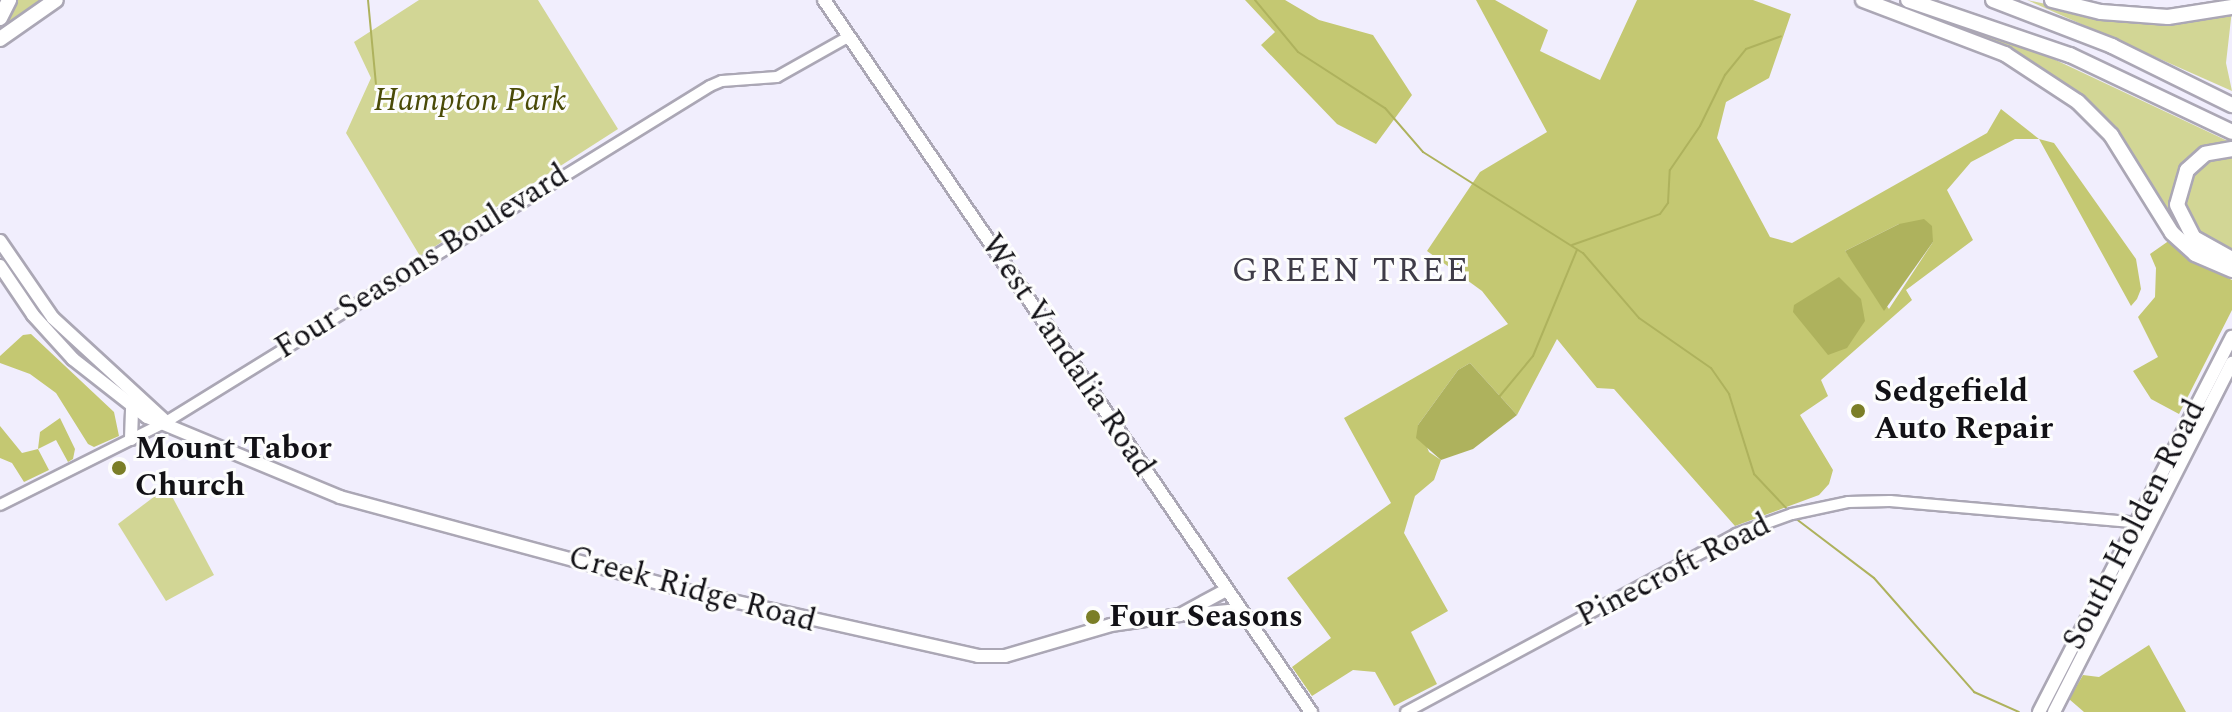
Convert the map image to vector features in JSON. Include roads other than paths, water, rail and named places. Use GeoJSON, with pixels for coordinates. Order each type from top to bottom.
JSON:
{"type":"FeatureCollection","features":[{"type":"Feature","properties":{"kind":"highway"},"geometry":{"type":"LineString","coordinates":[[0,18],[9,0]]}},
{"type":"Feature","properties":{"kind":"highway"},"geometry":{"type":"LineString","coordinates":[[0,39],[56,0]]}},
{"type":"Feature","properties":{"kind":"highway"},"geometry":{"type":"LineString","coordinates":[[1863,0],[2005,54],[2078,102],[2111,135],[2172,233],[2195,254],[2232,270]]}},
{"type":"Feature","properties":{"kind":"highway"},"geometry":{"type":"LineString","coordinates":[[1908,0],[2059,50],[2232,132]]}},
{"type":"Feature","properties":{"kind":"highway"},"geometry":{"type":"LineString","coordinates":[[1993,0],[2112,46],[2232,105]]}},
{"type":"Feature","properties":{"kind":"highway"},"geometry":{"type":"LineString","coordinates":[[2052,0],[2101,12],[2168,17],[2232,7]]}},
{"type":"Feature","properties":{"kind":"highway"},"geometry":{"type":"LineString","coordinates":[[2232,149],[2205,154],[2187,170],[2177,205],[2194,238],[2232,259]]}},
{"type":"Feature","properties":{"kind":"main road","name":"West Vandalia Road"},"geometry":{"type":"LineString","coordinates":[[824,0],[1311,712]]}},
{"type":"Feature","properties":{"kind":"main road","name":"Creek Ridge Road"},"geometry":{"type":"LineString","coordinates":[[0,241],[36,297],[68,334],[154,407],[166,422]]}},
{"type":"Feature","properties":{"kind":"main road","name":"Creek Ridge Road"},"geometry":{"type":"LineString","coordinates":[[0,266],[33,315],[73,359],[132,407],[340,497],[697,593],[953,653],[1005,656],[1111,625],[1180,615],[1226,590]]}},
{"type":"Feature","properties":{"kind":"main road","name":"South Holden Road"},"geometry":{"type":"LineString","coordinates":[[2039,712],[2232,337]]}},
{"type":"Feature","properties":{"kind":"main road","name":"South Holden Road"},"geometry":{"type":"LineString","coordinates":[[2054,712],[2232,363]]}},
{"type":"Feature","properties":{"kind":"main road"},"geometry":{"type":"LineString","coordinates":[[131,439],[132,407]]}},
{"type":"Feature","properties":{"kind":"main road"},"geometry":{"type":"LineString","coordinates":[[1180,615],[1239,610]]}},
{"type":"Feature","properties":{"kind":"street","name":"Four Seasons Boulevard"},"geometry":{"type":"LineString","coordinates":[[0,505],[166,422],[697,94],[722,81],[777,77],[848,37]]}},
{"type":"Feature","properties":{"kind":"street","name":"Pinecroft Road"},"geometry":{"type":"LineString","coordinates":[[1406,712],[1736,534],[1831,504],[1890,501],[2153,523]]}},
{"type":"Feature","properties":{"kind":"waterway"},"geometry":{"type":"LineString","coordinates":[[368,0],[376,84]]}},
{"type":"Feature","properties":{"kind":"waterway"},"geometry":{"type":"LineString","coordinates":[[1255,0],[1298,52],[1385,108],[1423,152],[1583,253],[1639,318],[1711,368],[1729,394],[1754,474],[1788,510]]}},
{"type":"Feature","properties":{"kind":"waterway"},"geometry":{"type":"LineString","coordinates":[[1572,245],[1660,214],[1668,203],[1670,170],[1700,126],[1725,75],[1746,49],[1781,36]]}},
{"type":"Feature","properties":{"kind":"waterway"},"geometry":{"type":"LineString","coordinates":[[1499,397],[1533,356],[1577,250]]}},
{"type":"Feature","properties":{"kind":"waterway"},"geometry":{"type":"LineString","coordinates":[[1795,518],[1874,578],[1974,692],[2019,712]]}},
{"type":"Feature","properties":{"kind":"place","name":"Sedgefield Auto Repair"},"geometry":{"type":"Point","coordinates":[1858,411]}},
{"type":"Feature","properties":{"kind":"place","name":"Mount Tabor Church"},"geometry":{"type":"Point","coordinates":[119,468]}},
{"type":"Feature","properties":{"kind":"place","name":"Four Seasons"},"geometry":{"type":"Point","coordinates":[1093,617]}},
{"type":"Feature","properties":{"kind":"district","name":"GREEN TREE"},"geometry":{"type":"Point","coordinates":[1351,272]}},
{"type":"Feature","properties":{"kind":"park label","name":"Hampton Park"},"geometry":{"type":"Point","coordinates":[470,101]}}]}
